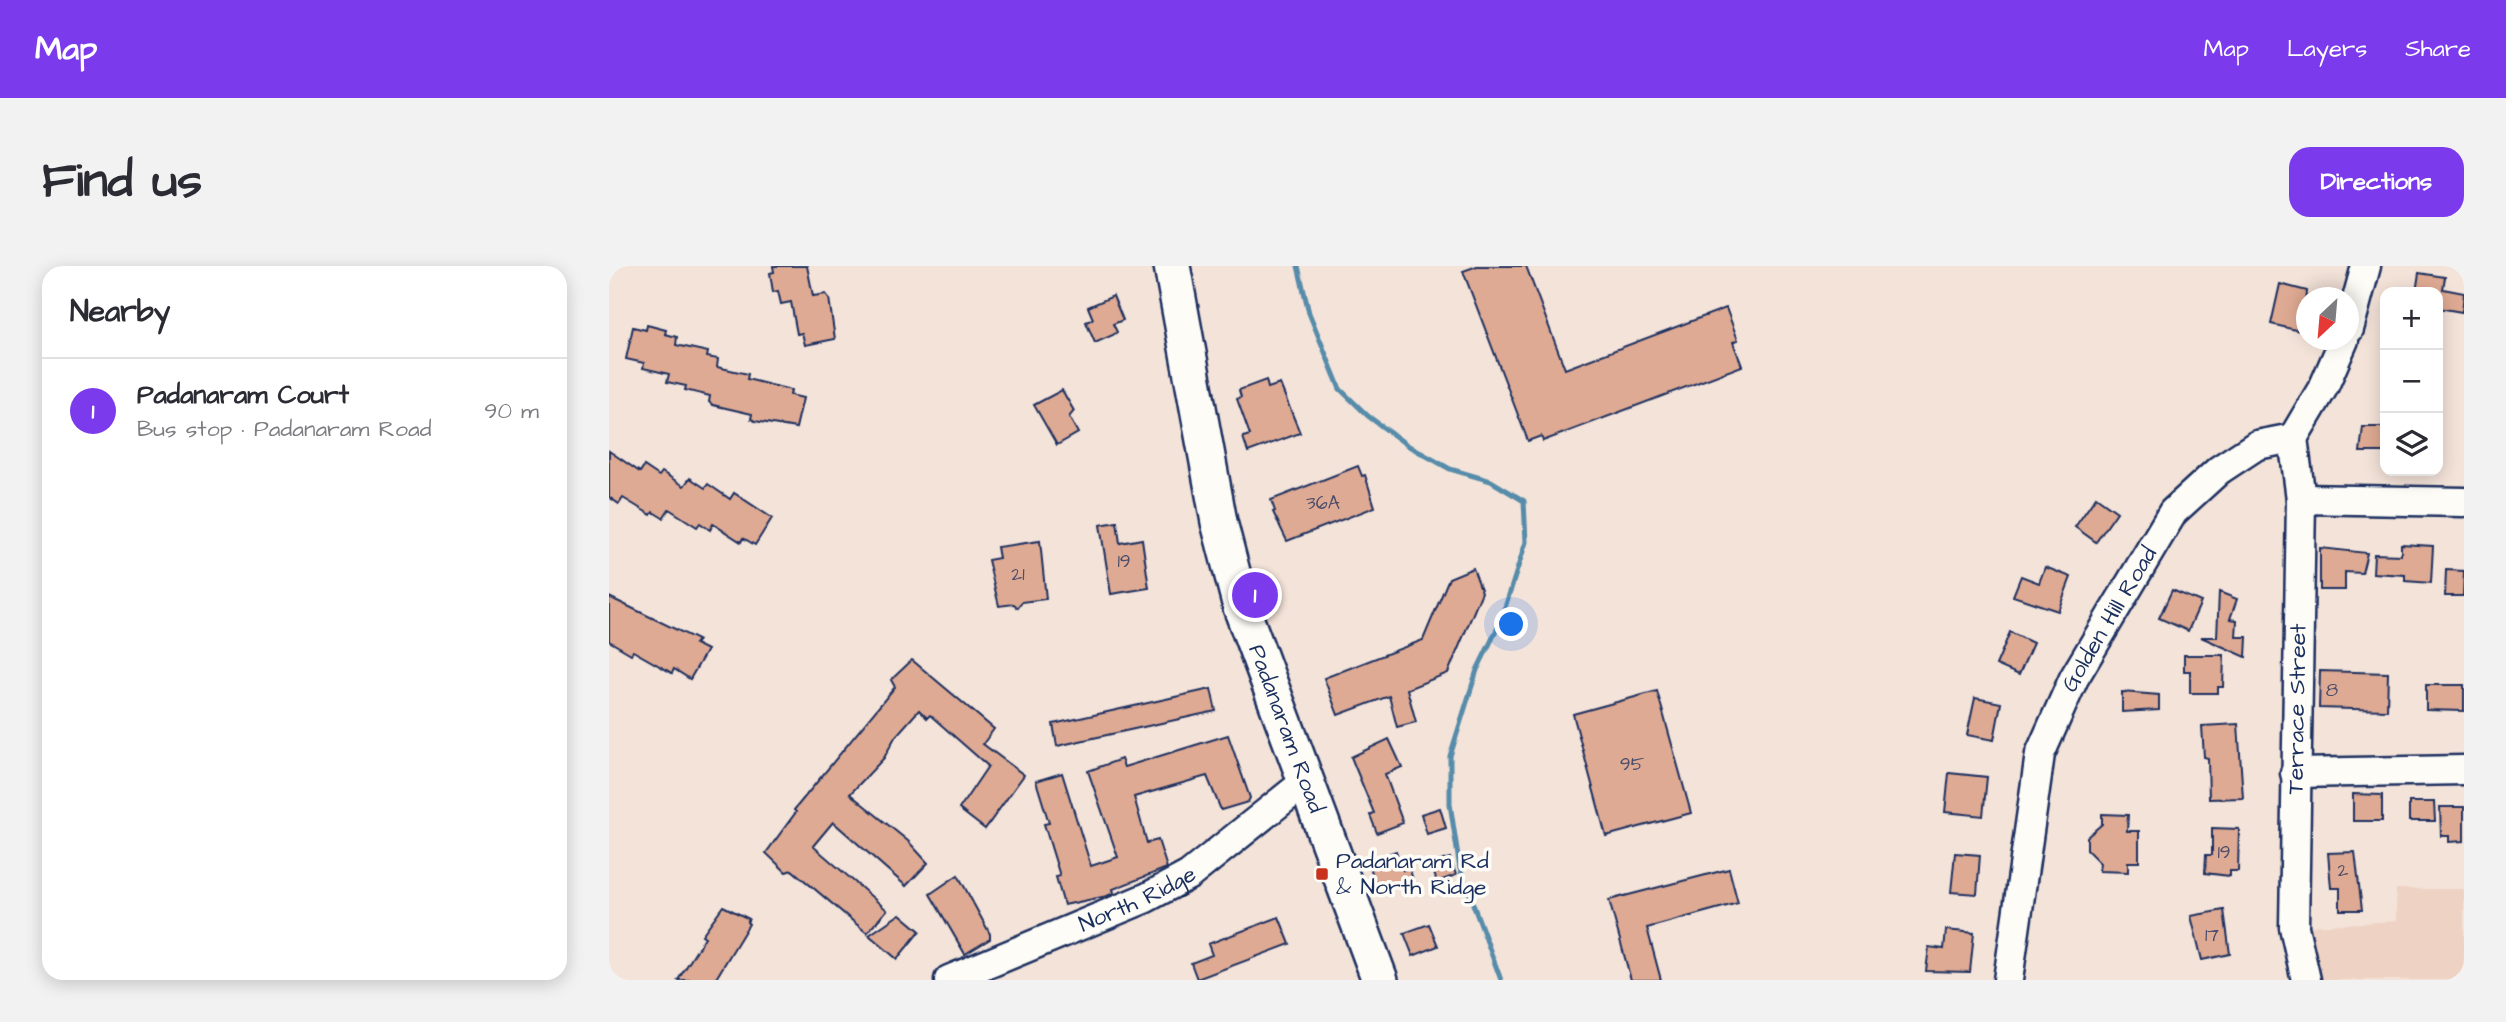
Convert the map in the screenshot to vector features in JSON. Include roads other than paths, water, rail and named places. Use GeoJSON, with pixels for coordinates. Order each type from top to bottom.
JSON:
{"type":"FeatureCollection","features":[{"type":"Feature","properties":{"kind":"main road","name":"Padanaram Road"},"geometry":{"type":"LineString","coordinates":[[1172,266],[1225,545],[1241,607],[1380,980]]}},
{"type":"Feature","properties":{"kind":"street"},"geometry":{"type":"LineString","coordinates":[[2359,294],[2367,266]]}},
{"type":"Feature","properties":{"kind":"street"},"geometry":{"type":"LineString","coordinates":[[2294,438],[2324,386],[2340,350]]}},
{"type":"Feature","properties":{"kind":"street","name":"Terrace Street"},"geometry":{"type":"LineString","coordinates":[[2294,438],[2301,499],[2294,927],[2306,980]]}},
{"type":"Feature","properties":{"kind":"street","name":"Golden Hill Road"},"geometry":{"type":"LineString","coordinates":[[2008,980],[2040,754],[2074,678],[2173,512],[2220,470],[2257,445],[2294,438]]}},
{"type":"Feature","properties":{"kind":"street"},"geometry":{"type":"LineString","coordinates":[[2301,499],[2464,502]]}},
{"type":"Feature","properties":{"kind":"street"},"geometry":{"type":"LineString","coordinates":[[2295,773],[2464,770]]}},
{"type":"Feature","properties":{"kind":"street","name":"North Ridge"},"geometry":{"type":"LineString","coordinates":[[949,980],[1146,898],[1189,875],[1305,782]]}},
{"type":"Feature","properties":{"kind":"waterway"},"geometry":{"type":"LineString","coordinates":[[1298,266],[1309,313],[1340,389],[1368,416],[1407,445],[1450,469],[1491,481],[1524,501],[1526,542],[1500,623],[1477,670],[1450,756],[1450,804],[1460,869],[1501,980]]}},
{"type":"Feature","properties":{"kind":"place","name":"Padanaram Court"},"geometry":{"type":"Point","coordinates":[1255,595]}},
{"type":"Feature","properties":{"kind":"place","name":"Padanaram Rd & North Ridge"},"geometry":{"type":"Point","coordinates":[1322,874]}}]}
